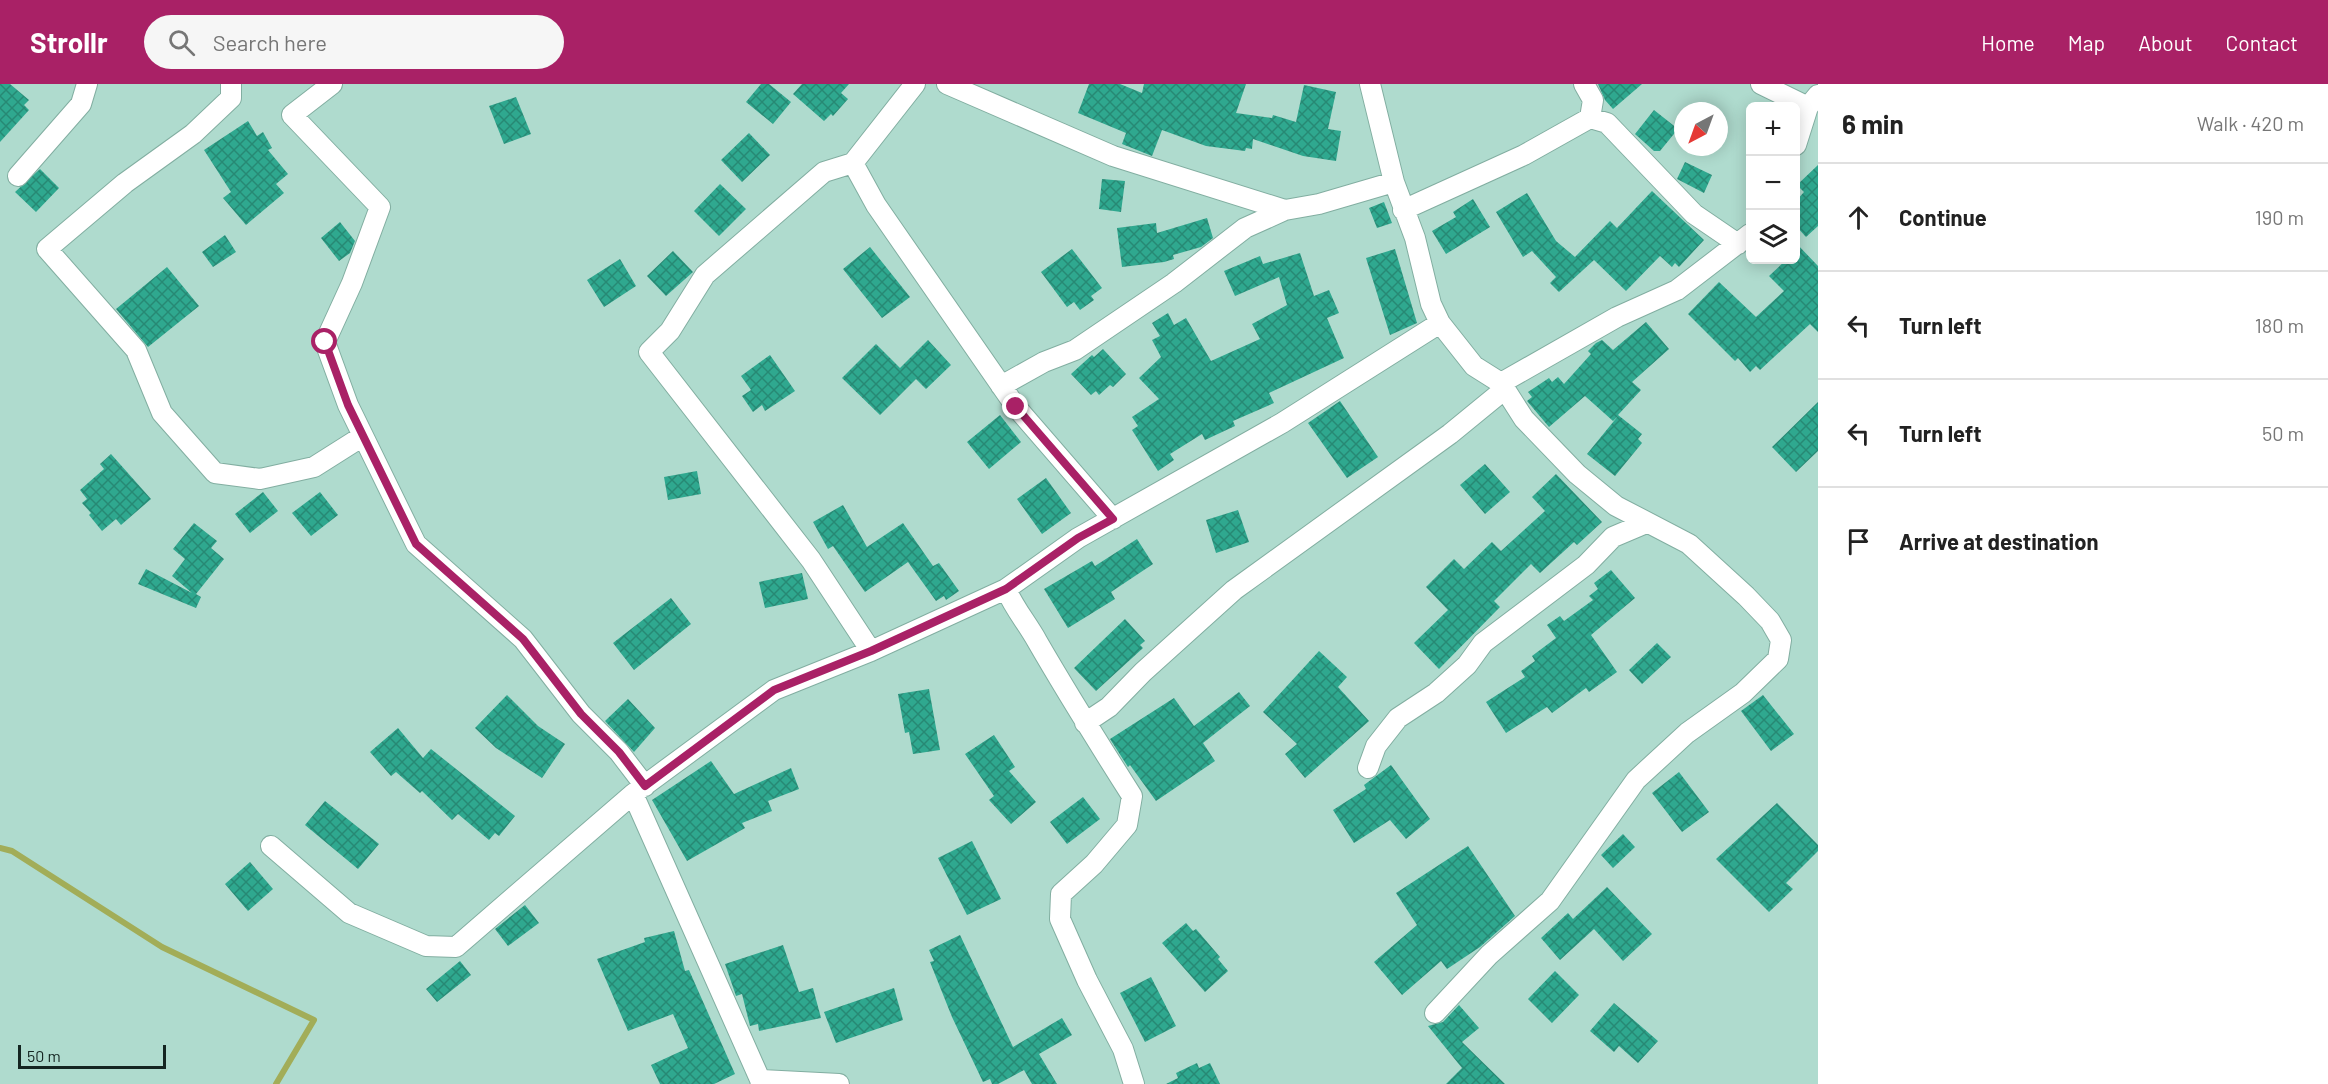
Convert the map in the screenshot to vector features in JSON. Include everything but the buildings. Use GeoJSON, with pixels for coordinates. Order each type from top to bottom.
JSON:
{"type":"FeatureCollection","features":[{"type":"Feature","properties":{"kind":"street"},"geometry":{"type":"LineString","coordinates":[[18,176],[81,105],[87,84]]}},
{"type":"Feature","properties":{"kind":"street"},"geometry":{"type":"LineString","coordinates":[[231,84],[231,98],[194,134],[125,183],[47,249],[136,350],[162,413],[215,473],[260,479],[314,467],[363,436]]}},
{"type":"Feature","properties":{"kind":"street"},"geometry":{"type":"LineString","coordinates":[[332,84],[292,115],[380,207],[352,283],[325,342],[348,405],[416,544],[523,639],[581,714],[619,752],[639,790],[761,1082],[839,1084]]}},
{"type":"Feature","properties":{"kind":"street"},"geometry":{"type":"LineString","coordinates":[[871,651],[811,560],[649,352],[670,331],[705,275],[824,172],[853,163],[915,84]]}},
{"type":"Feature","properties":{"kind":"street"},"geometry":{"type":"LineString","coordinates":[[947,84],[1113,156],[1285,210]]}},
{"type":"Feature","properties":{"kind":"street"},"geometry":{"type":"LineString","coordinates":[[1370,84],[1394,182],[1415,238],[1431,304],[1440,323],[1474,366],[1503,386],[1524,419],[1577,474],[1616,506],[1689,544],[1770,621],[1781,640],[1778,658],[1743,693],[1687,733],[1636,780],[1550,901],[1489,955],[1435,1013]]}},
{"type":"Feature","properties":{"kind":"street"},"geometry":{"type":"LineString","coordinates":[[1584,84],[1593,100],[1590,118]]}},
{"type":"Feature","properties":{"kind":"street"},"geometry":{"type":"LineString","coordinates":[[1761,84],[1813,101],[1800,135]]}},
{"type":"Feature","properties":{"kind":"street"},"geometry":{"type":"LineString","coordinates":[[1085,723],[1109,707],[1143,672],[1234,590],[1450,434],[1503,386],[1617,316],[1677,290],[1744,239],[1694,214],[1607,123],[1590,118],[1524,155],[1403,210]]}},
{"type":"Feature","properties":{"kind":"street"},"geometry":{"type":"LineString","coordinates":[[853,163],[876,205],[1016,407],[1113,519]]}},
{"type":"Feature","properties":{"kind":"street"},"geometry":{"type":"LineString","coordinates":[[1001,386],[1044,362],[1075,350],[1174,283],[1245,228],[1285,210],[1319,204],[1394,182]]}},
{"type":"Feature","properties":{"kind":"street"},"geometry":{"type":"LineString","coordinates":[[271,846],[349,913],[426,946],[456,947],[639,790],[774,690],[871,651],[1006,589],[1078,538],[1282,423],[1440,323]]}},
{"type":"Feature","properties":{"kind":"street"},"geometry":{"type":"LineString","coordinates":[[1368,768],[1376,746],[1398,718],[1436,693],[1467,665],[1483,643],[1586,566],[1613,537],[1646,523]]}},
{"type":"Feature","properties":{"kind":"street"},"geometry":{"type":"LineString","coordinates":[[1006,589],[1013,607],[1035,638],[1085,723],[1132,796],[1127,825],[1094,864],[1061,894],[1060,919],[1087,981],[1123,1049],[1134,1084]]}},
{"type":"Feature","properties":{"kind":"waterway"},"geometry":{"type":"LineString","coordinates":[[0,848],[12,851],[162,947],[314,1020],[276,1084]]}},
{"type":"Feature","properties":{"kind":"route"},"geometry":{"type":"LineString","coordinates":[[325,342],[348,405],[416,544],[523,639],[581,714],[619,752],[645,786],[774,690],[871,651],[1006,589],[1078,538],[1113,519],[1016,407]]}}]}
